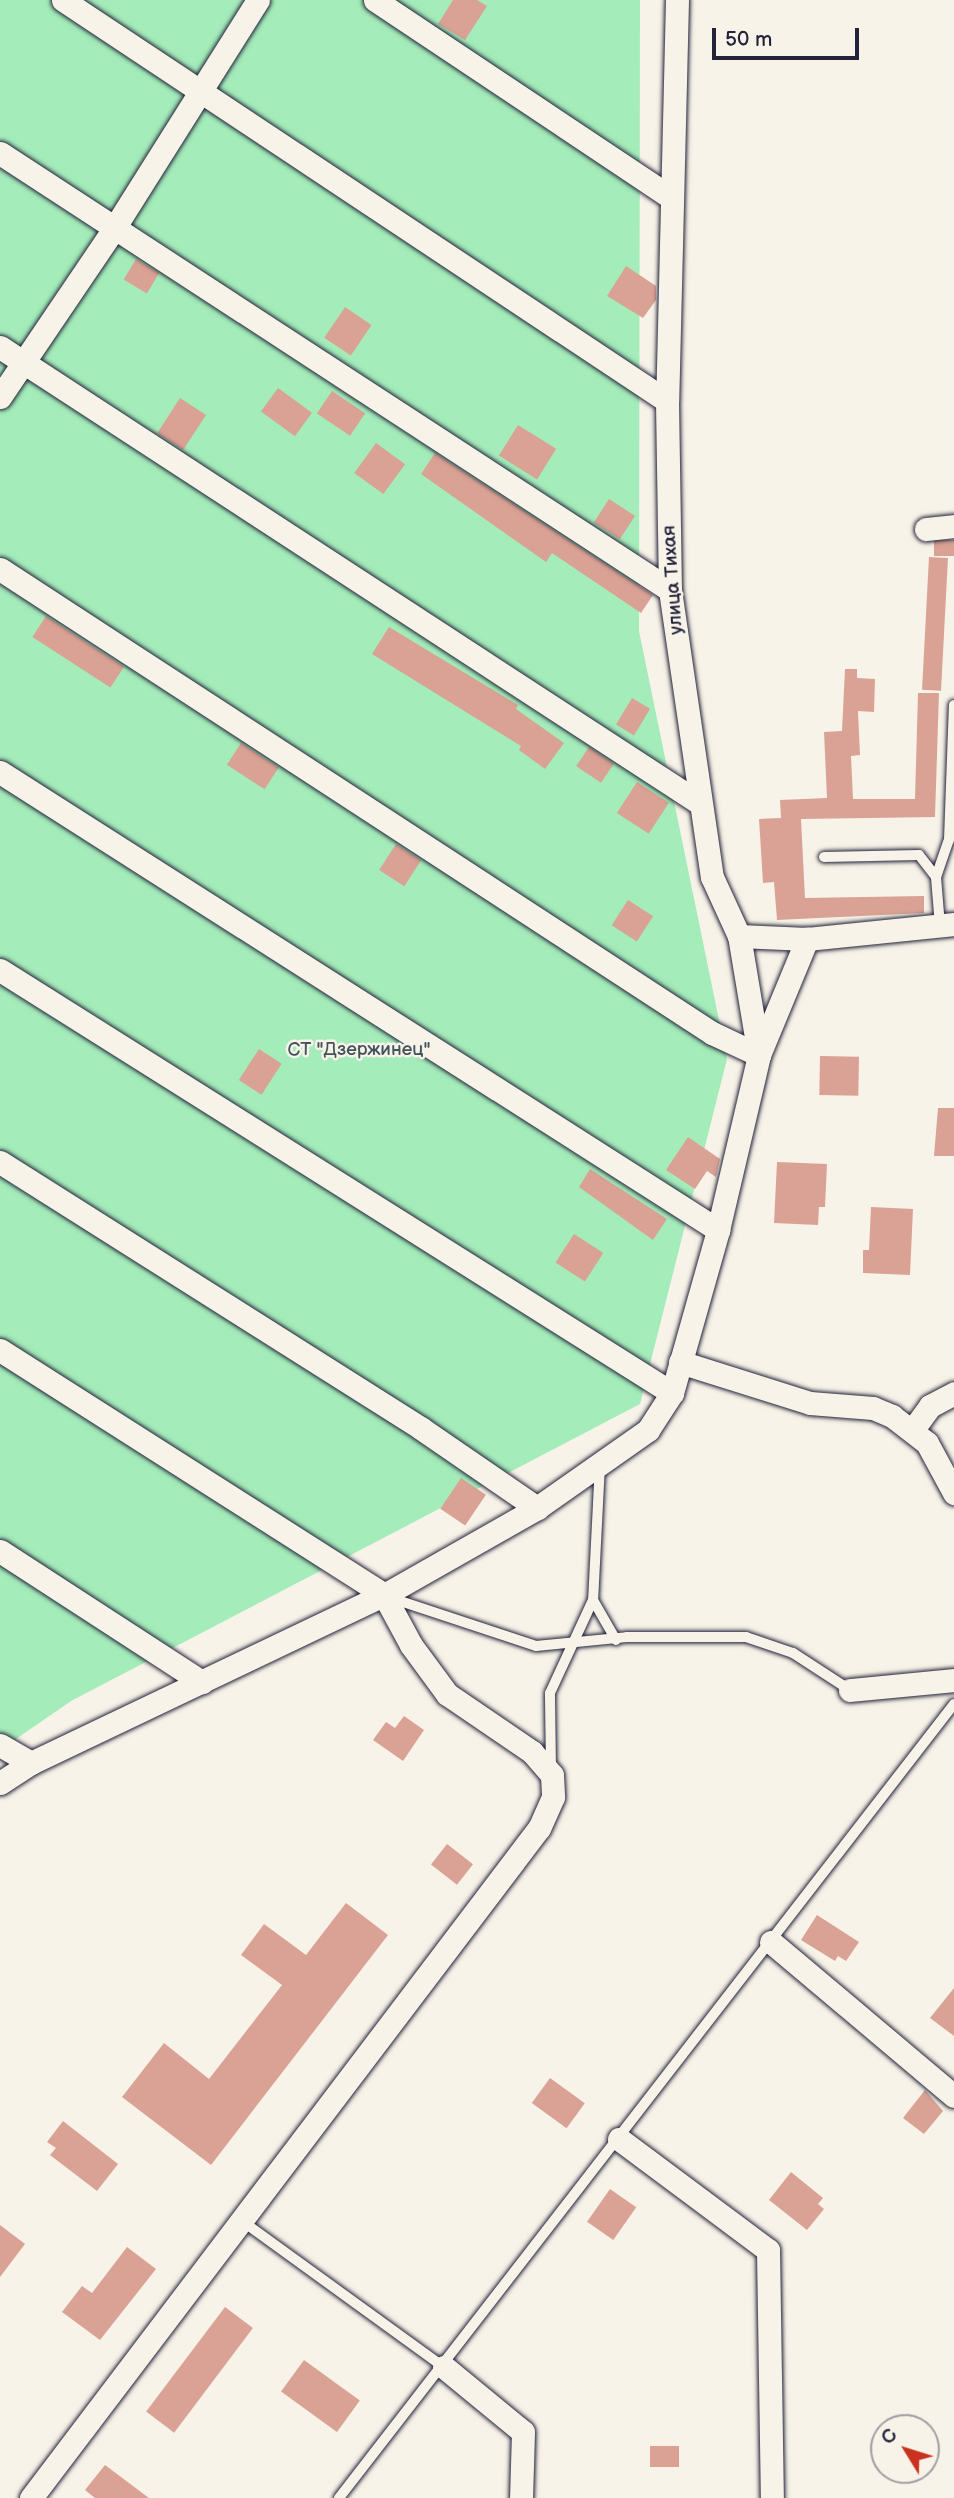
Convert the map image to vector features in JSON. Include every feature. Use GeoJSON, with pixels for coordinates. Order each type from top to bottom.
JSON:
{"type":"FeatureCollection","features":[{"type":"Feature","properties":{"kind":"street"},"geometry":{"type":"LineString","coordinates":[[63,0],[667,401]]}},
{"type":"Feature","properties":{"kind":"street"},"geometry":{"type":"LineString","coordinates":[[0,397],[115,227],[258,0]]}},
{"type":"Feature","properties":{"kind":"street"},"geometry":{"type":"LineString","coordinates":[[375,0],[672,198]]}},
{"type":"Feature","properties":{"kind":"street","name":"улица Тихая"},"geometry":{"type":"LineString","coordinates":[[677,0],[667,401],[670,590],[698,802],[712,877],[739,936],[759,1055]]}},
{"type":"Feature","properties":{"kind":"street"},"geometry":{"type":"LineString","coordinates":[[0,153],[670,590]]}},
{"type":"Feature","properties":{"kind":"street"},"geometry":{"type":"LineString","coordinates":[[0,347],[698,802]]}},
{"type":"Feature","properties":{"kind":"street"},"geometry":{"type":"LineString","coordinates":[[926,529],[954,526]]}},
{"type":"Feature","properties":{"kind":"street"},"geometry":{"type":"LineString","coordinates":[[0,569],[712,1033],[759,1055]]}},
{"type":"Feature","properties":{"kind":"street"},"geometry":{"type":"LineString","coordinates":[[0,772],[718,1230]]}},
{"type":"Feature","properties":{"kind":"street"},"geometry":{"type":"LineString","coordinates":[[739,936],[807,939],[947,925]]}},
{"type":"Feature","properties":{"kind":"street"},"geometry":{"type":"LineString","coordinates":[[0,1783],[31,1763],[384,1595],[537,1508],[648,1430],[672,1393],[718,1230],[759,1055],[807,939]]}},
{"type":"Feature","properties":{"kind":"street"},"geometry":{"type":"LineString","coordinates":[[0,970],[672,1393]]}},
{"type":"Feature","properties":{"kind":"street"},"geometry":{"type":"LineString","coordinates":[[0,1162],[422,1429],[537,1508]]}},
{"type":"Feature","properties":{"kind":"street"},"geometry":{"type":"LineString","coordinates":[[0,1350],[384,1595],[411,1645],[447,1694],[533,1752],[552,1775],[553,1797],[539,1828],[31,2498]]}},
{"type":"Feature","properties":{"kind":"street"},"geometry":{"type":"LineString","coordinates":[[680,1362],[810,1403],[873,1408],[914,1428],[928,1443],[954,1493]]}},
{"type":"Feature","properties":{"kind":"street"},"geometry":{"type":"LineString","coordinates":[[914,1428],[930,1406],[954,1393]]}},
{"type":"Feature","properties":{"kind":"street"},"geometry":{"type":"LineString","coordinates":[[0,1551],[202,1682]]}},
{"type":"Feature","properties":{"kind":"street"},"geometry":{"type":"LineString","coordinates":[[850,1690],[954,1680]]}},
{"type":"Feature","properties":{"kind":"street"},"geometry":{"type":"LineString","coordinates":[[0,1745],[31,1763]]}},
{"type":"Feature","properties":{"kind":"street"},"geometry":{"type":"LineString","coordinates":[[771,1942],[954,2096]]}},
{"type":"Feature","properties":{"kind":"street"},"geometry":{"type":"LineString","coordinates":[[619,2139],[768,2250],[772,2498]]}},
{"type":"Feature","properties":{"kind":"street"},"geometry":{"type":"LineString","coordinates":[[444,2367],[523,2432],[522,2498]]}},
{"type":"Feature","properties":{"kind":"lane"},"geometry":{"type":"LineString","coordinates":[[936,877],[949,840],[954,705]]}},
{"type":"Feature","properties":{"kind":"lane"},"geometry":{"type":"LineString","coordinates":[[824,857],[919,855],[936,877],[947,925]]}},
{"type":"Feature","properties":{"kind":"lane"},"geometry":{"type":"LineString","coordinates":[[552,1775],[550,1693],[593,1600],[600,1464]]}},
{"type":"Feature","properties":{"kind":"lane"},"geometry":{"type":"LineString","coordinates":[[384,1595],[536,1647],[616,1640],[746,1637],[793,1653],[850,1690]]}},
{"type":"Feature","properties":{"kind":"lane"},"geometry":{"type":"LineString","coordinates":[[593,1600],[616,1640]]}},
{"type":"Feature","properties":{"kind":"lane"},"geometry":{"type":"LineString","coordinates":[[339,2498],[444,2367],[954,1704]]}},
{"type":"Feature","properties":{"kind":"lane"},"geometry":{"type":"LineString","coordinates":[[242,2221],[444,2367]]}},
{"type":"Feature","properties":{"kind":"green space","name":"СТ \"Дзержинец\""},"geometry":{"type":"Polygon","coordinates":[[[0,0],[640,0],[639,631],[727,1059],[640,1404],[71,1701],[0,1750],[0,0]]]}},
{"type":"Feature","properties":{"kind":"building"},"geometry":{"type":"Polygon","coordinates":[[[453,0],[477,0],[487,6],[465,40],[438,24],[453,0]]]}},
{"type":"Feature","properties":{"kind":"building"},"geometry":{"type":"Polygon","coordinates":[[[136,259],[159,273],[147,293],[124,280],[136,259]]]}},
{"type":"Feature","properties":{"kind":"building"},"geometry":{"type":"Polygon","coordinates":[[[626,266],[656,286],[656,300],[643,318],[607,296],[626,266]]]}},
{"type":"Feature","properties":{"kind":"building"},"geometry":{"type":"Polygon","coordinates":[[[345,307],[372,325],[351,356],[324,338],[345,307]]]}},
{"type":"Feature","properties":{"kind":"building"},"geometry":{"type":"Polygon","coordinates":[[[278,388],[312,413],[295,436],[261,411],[278,388]]]}},
{"type":"Feature","properties":{"kind":"building"},"geometry":{"type":"Polygon","coordinates":[[[332,391],[365,413],[350,436],[317,413],[332,391]]]}},
{"type":"Feature","properties":{"kind":"building"},"geometry":{"type":"Polygon","coordinates":[[[180,398],[206,415],[183,450],[157,433],[180,398]]]}},
{"type":"Feature","properties":{"kind":"building"},"geometry":{"type":"Polygon","coordinates":[[[518,425],[556,449],[537,479],[499,456],[518,425]]]}},
{"type":"Feature","properties":{"kind":"building"},"geometry":{"type":"Polygon","coordinates":[[[376,443],[405,464],[383,494],[354,473],[376,443]]]}},
{"type":"Feature","properties":{"kind":"building"},"geometry":{"type":"Polygon","coordinates":[[[435,453],[653,595],[641,613],[552,553],[546,562],[421,474],[435,453]]]}},
{"type":"Feature","properties":{"kind":"building"},"geometry":{"type":"Polygon","coordinates":[[[609,499],[635,516],[620,539],[594,522],[609,499]]]}},
{"type":"Feature","properties":{"kind":"building"},"geometry":{"type":"Polygon","coordinates":[[[934,540],[954,540],[954,556],[934,556],[934,540]]]}},
{"type":"Feature","properties":{"kind":"building"},"geometry":{"type":"Polygon","coordinates":[[[929,557],[948,558],[941,691],[922,690],[929,557]]]}},
{"type":"Feature","properties":{"kind":"building"},"geometry":{"type":"Polygon","coordinates":[[[46,616],[124,667],[110,688],[32,637],[46,616]]]}},
{"type":"Feature","properties":{"kind":"building"},"geometry":{"type":"Polygon","coordinates":[[[389,627],[518,705],[516,709],[564,743],[545,769],[519,750],[521,746],[372,654],[389,627]]]}},
{"type":"Feature","properties":{"kind":"building"},"geometry":{"type":"Polygon","coordinates":[[[845,669],[857,669],[857,678],[875,679],[874,712],[858,711],[860,755],[851,756],[853,799],[915,799],[918,693],[939,693],[935,817],[801,819],[805,898],[924,896],[924,913],[777,920],[774,882],[763,883],[759,819],[781,818],[780,800],[827,798],[824,732],[842,731],[845,669]]]}},
{"type":"Feature","properties":{"kind":"building"},"geometry":{"type":"Polygon","coordinates":[[[632,698],[650,709],[634,735],[616,725],[632,698]]]}},
{"type":"Feature","properties":{"kind":"building"},"geometry":{"type":"Polygon","coordinates":[[[241,743],[279,768],[265,789],[227,765],[241,743]]]}},
{"type":"Feature","properties":{"kind":"building"},"geometry":{"type":"Polygon","coordinates":[[[589,747],[614,764],[601,783],[576,766],[589,747]]]}},
{"type":"Feature","properties":{"kind":"building"},"geometry":{"type":"Polygon","coordinates":[[[637,782],[669,803],[649,834],[617,813],[637,782]]]}},
{"type":"Feature","properties":{"kind":"building"},"geometry":{"type":"Polygon","coordinates":[[[396,844],[421,860],[404,886],[379,870],[396,844]]]}},
{"type":"Feature","properties":{"kind":"building"},"geometry":{"type":"Polygon","coordinates":[[[628,900],[653,916],[637,941],[612,925],[628,900]]]}},
{"type":"Feature","properties":{"kind":"building"},"geometry":{"type":"Polygon","coordinates":[[[259,1049],[282,1064],[261,1095],[239,1080],[259,1049]]]}},
{"type":"Feature","properties":{"kind":"building"},"geometry":{"type":"Polygon","coordinates":[[[820,1056],[859,1057],[858,1096],[819,1095],[820,1056]]]}},
{"type":"Feature","properties":{"kind":"building"},"geometry":{"type":"Polygon","coordinates":[[[938,1108],[954,1108],[954,1156],[934,1156],[938,1108]]]}},
{"type":"Feature","properties":{"kind":"building"},"geometry":{"type":"Polygon","coordinates":[[[688,1137],[720,1159],[716,1177],[707,1171],[695,1189],[666,1170],[688,1137]]]}},
{"type":"Feature","properties":{"kind":"building"},"geometry":{"type":"Polygon","coordinates":[[[777,1162],[827,1164],[825,1207],[819,1207],[818,1225],[774,1223],[777,1162]]]}},
{"type":"Feature","properties":{"kind":"building"},"geometry":{"type":"Polygon","coordinates":[[[590,1169],[667,1219],[653,1240],[579,1187],[590,1169]]]}},
{"type":"Feature","properties":{"kind":"building"},"geometry":{"type":"Polygon","coordinates":[[[871,1207],[913,1209],[910,1275],[863,1273],[863,1250],[869,1250],[871,1207]]]}},
{"type":"Feature","properties":{"kind":"building"},"geometry":{"type":"Polygon","coordinates":[[[574,1234],[603,1253],[585,1282],[555,1263],[574,1234]]]}},
{"type":"Feature","properties":{"kind":"building"},"geometry":{"type":"Polygon","coordinates":[[[461,1478],[486,1495],[465,1525],[440,1509],[461,1478]]]}},
{"type":"Feature","properties":{"kind":"building"},"geometry":{"type":"Polygon","coordinates":[[[404,1716],[424,1730],[403,1761],[373,1740],[386,1722],[395,1728],[404,1716]]]}},
{"type":"Feature","properties":{"kind":"building"},"geometry":{"type":"Polygon","coordinates":[[[447,1844],[473,1864],[457,1885],[431,1864],[447,1844]]]}},
{"type":"Feature","properties":{"kind":"building"},"geometry":{"type":"Polygon","coordinates":[[[346,1903],[388,1935],[211,2165],[122,2097],[164,2043],[209,2079],[282,1985],[241,1955],[264,1924],[306,1955],[346,1903]]]}},
{"type":"Feature","properties":{"kind":"building"},"geometry":{"type":"Polygon","coordinates":[[[817,1915],[859,1942],[846,1961],[838,1956],[835,1961],[801,1940],[817,1915]]]}},
{"type":"Feature","properties":{"kind":"building"},"geometry":{"type":"Polygon","coordinates":[[[954,1988],[954,2036],[930,2018],[954,1988]]]}},
{"type":"Feature","properties":{"kind":"building"},"geometry":{"type":"Polygon","coordinates":[[[550,2078],[585,2103],[567,2128],[532,2103],[550,2078]]]}},
{"type":"Feature","properties":{"kind":"building"},"geometry":{"type":"Polygon","coordinates":[[[925,2090],[943,2111],[924,2134],[903,2118],[925,2090]]]}},
{"type":"Feature","properties":{"kind":"building"},"geometry":{"type":"Polygon","coordinates":[[[63,2121],[118,2164],[97,2191],[50,2155],[56,2148],[47,2142],[63,2121]]]}},
{"type":"Feature","properties":{"kind":"building"},"geometry":{"type":"Polygon","coordinates":[[[791,2172],[823,2198],[818,2204],[824,2209],[807,2230],[769,2200],[791,2172]]]}},
{"type":"Feature","properties":{"kind":"building"},"geometry":{"type":"Polygon","coordinates":[[[610,2189],[636,2207],[613,2240],[587,2222],[610,2189]]]}},
{"type":"Feature","properties":{"kind":"building"},"geometry":{"type":"Polygon","coordinates":[[[0,2225],[25,2244],[0,2277],[0,2225]]]}},
{"type":"Feature","properties":{"kind":"building"},"geometry":{"type":"Polygon","coordinates":[[[127,2247],[156,2269],[100,2340],[62,2312],[82,2286],[92,2293],[127,2247]]]}},
{"type":"Feature","properties":{"kind":"building"},"geometry":{"type":"Polygon","coordinates":[[[225,2307],[253,2328],[174,2433],[146,2412],[225,2307]]]}},
{"type":"Feature","properties":{"kind":"building"},"geometry":{"type":"Polygon","coordinates":[[[304,2360],[360,2401],[337,2432],[281,2392],[304,2360]]]}},
{"type":"Feature","properties":{"kind":"building"},"geometry":{"type":"Polygon","coordinates":[[[650,2446],[679,2446],[679,2467],[650,2467],[650,2446]]]}},
{"type":"Feature","properties":{"kind":"building"},"geometry":{"type":"Polygon","coordinates":[[[105,2465],[149,2498],[95,2498],[85,2490],[105,2465]]]}}]}
